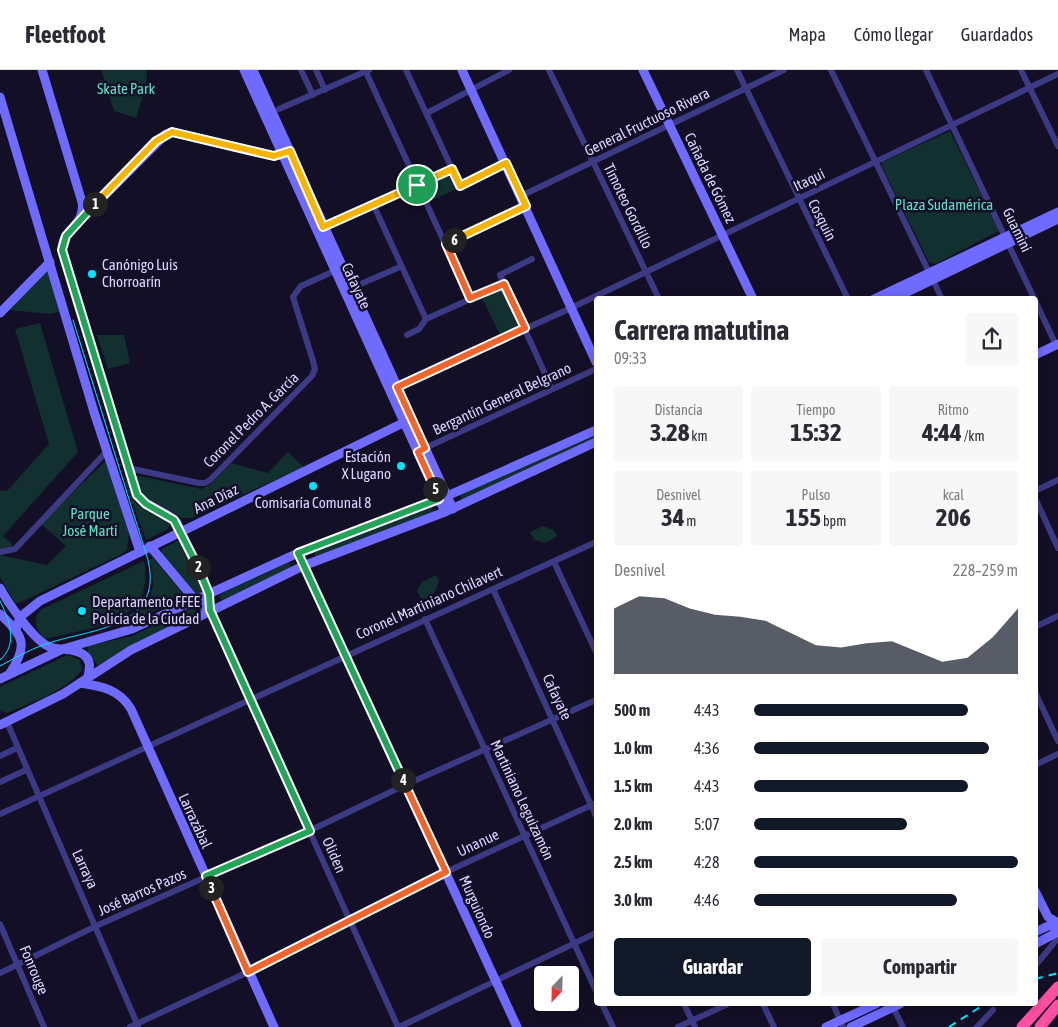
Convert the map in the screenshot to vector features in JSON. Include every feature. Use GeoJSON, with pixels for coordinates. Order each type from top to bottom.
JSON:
{"type":"FeatureCollection","features":[{"type":"Feature","properties":{"kind":"highway"},"geometry":{"type":"LineString","coordinates":[[1022,1027],[1058,987]]}},
{"type":"Feature","properties":{"kind":"highway"},"geometry":{"type":"LineString","coordinates":[[1040,1027],[1058,1006]]}},
{"type":"Feature","properties":{"kind":"street"},"geometry":{"type":"LineString","coordinates":[[42,70],[82,202],[81,219]]}},
{"type":"Feature","properties":{"kind":"street","name":"Cafayate"},"geometry":{"type":"LineString","coordinates":[[244,70],[323,227],[338,270]]}},
{"type":"Feature","properties":{"kind":"street","name":"Cafayate"},"geometry":{"type":"LineString","coordinates":[[253,70],[286,153],[338,270],[449,510]]}},
{"type":"Feature","properties":{"kind":"street"},"geometry":{"type":"LineString","coordinates":[[301,70],[313,95]]}},
{"type":"Feature","properties":{"kind":"street"},"geometry":{"type":"LineString","coordinates":[[316,70],[325,90]]}},
{"type":"Feature","properties":{"kind":"street"},"geometry":{"type":"LineString","coordinates":[[279,109],[367,70],[417,185],[470,298]]}},
{"type":"Feature","properties":{"kind":"street"},"geometry":{"type":"LineString","coordinates":[[406,70],[460,186],[506,163]]}},
{"type":"Feature","properties":{"kind":"street"},"geometry":{"type":"LineString","coordinates":[[462,70],[594,358]]}},
{"type":"Feature","properties":{"kind":"street"},"geometry":{"type":"LineString","coordinates":[[427,113],[509,70]]}},
{"type":"Feature","properties":{"kind":"street","name":"Timoteo Gordillo"},"geometry":{"type":"LineString","coordinates":[[550,70],[658,296]]}},
{"type":"Feature","properties":{"kind":"street","name":"Cañada de Gómez"},"geometry":{"type":"LineString","coordinates":[[643,70],[752,296]]}},
{"type":"Feature","properties":{"kind":"street","name":"Cosquín"},"geometry":{"type":"LineString","coordinates":[[737,70],[846,296]]}},
{"type":"Feature","properties":{"kind":"street","name":"General Fructuoso Rivera"},"geometry":{"type":"LineString","coordinates":[[521,196],[784,70]]}},
{"type":"Feature","properties":{"kind":"street"},"geometry":{"type":"LineString","coordinates":[[832,70],[940,296]]}},
{"type":"Feature","properties":{"kind":"street","name":"Guaminí"},"geometry":{"type":"LineString","coordinates":[[926,70],[1034,296]]}},
{"type":"Feature","properties":{"kind":"street"},"geometry":{"type":"LineString","coordinates":[[1021,70],[1058,146]]}},
{"type":"Feature","properties":{"kind":"street","name":"Itaqui"},"geometry":{"type":"LineString","coordinates":[[596,296],[1058,74]]}},
{"type":"Feature","properties":{"kind":"street"},"geometry":{"type":"LineString","coordinates":[[0,97],[140,552]]}},
{"type":"Feature","properties":{"kind":"street"},"geometry":{"type":"LineString","coordinates":[[210,610],[209,594],[182,531],[171,517],[140,498],[129,470],[75,296],[62,250],[63,241],[81,219],[156,141],[166,134],[172,132],[274,156],[286,153]]}},
{"type":"Feature","properties":{"kind":"street"},"geometry":{"type":"LineString","coordinates":[[323,227],[452,169]]}},
{"type":"Feature","properties":{"kind":"street"},"geometry":{"type":"LineString","coordinates":[[373,204],[400,267],[426,319]]}},
{"type":"Feature","properties":{"kind":"street"},"geometry":{"type":"LineString","coordinates":[[446,244],[526,206]]}},
{"type":"Feature","properties":{"kind":"street"},"geometry":{"type":"LineString","coordinates":[[1008,240],[1058,212]]}},
{"type":"Feature","properties":{"kind":"street"},"geometry":{"type":"LineString","coordinates":[[898,296],[931,277],[1008,240],[1058,219]]}},
{"type":"Feature","properties":{"kind":"street"},"geometry":{"type":"LineString","coordinates":[[532,259],[500,274],[552,389]]}},
{"type":"Feature","properties":{"kind":"street"},"geometry":{"type":"LineString","coordinates":[[0,313],[51,265],[58,262],[66,265]]}},
{"type":"Feature","properties":{"kind":"street"},"geometry":{"type":"LineString","coordinates":[[348,290],[400,267]]}},
{"type":"Feature","properties":{"kind":"street","name":"Coronel Pedro A. García"},"geometry":{"type":"LineString","coordinates":[[129,470],[199,483],[205,483],[210,480],[312,376],[314,369],[313,361],[293,297],[301,286],[338,270]]}},
{"type":"Feature","properties":{"kind":"street"},"geometry":{"type":"LineString","coordinates":[[882,296],[931,277]]}},
{"type":"Feature","properties":{"kind":"street"},"geometry":{"type":"LineString","coordinates":[[407,335],[419,328],[426,319],[504,284]]}},
{"type":"Feature","properties":{"kind":"street"},"geometry":{"type":"LineString","coordinates":[[61,300],[70,304],[75,296]]}},
{"type":"Feature","properties":{"kind":"street","name":"Itaqui"},"geometry":{"type":"LineString","coordinates":[[393,389],[594,297]]}},
{"type":"Feature","properties":{"kind":"street","name":"Guaminí"},"geometry":{"type":"LineString","coordinates":[[1038,305],[1057,346]]}},
{"type":"Feature","properties":{"kind":"street"},"geometry":{"type":"LineString","coordinates":[[1038,354],[1057,346]]}},
{"type":"Feature","properties":{"kind":"street","name":"Bergantín General Belgrano"},"geometry":{"type":"LineString","coordinates":[[422,450],[594,370]]}},
{"type":"Feature","properties":{"kind":"street","name":"Ana Díaz"},"geometry":{"type":"LineString","coordinates":[[20,617],[40,601],[408,421]]}},
{"type":"Feature","properties":{"kind":"street"},"geometry":{"type":"LineString","coordinates":[[0,679],[63,649],[125,631],[298,553],[443,497],[594,431]]}},
{"type":"Feature","properties":{"kind":"street"},"geometry":{"type":"LineString","coordinates":[[2,721],[55,698],[131,650],[303,566],[449,510],[594,443]]}},
{"type":"Feature","properties":{"kind":"street"},"geometry":{"type":"LineString","coordinates":[[0,552],[15,549],[108,450]]}},
{"type":"Feature","properties":{"kind":"street"},"geometry":{"type":"LineString","coordinates":[[117,477],[123,479],[129,470]]}},
{"type":"Feature","properties":{"kind":"street"},"geometry":{"type":"LineString","coordinates":[[1038,490],[1058,480]]}},
{"type":"Feature","properties":{"kind":"street"},"geometry":{"type":"LineString","coordinates":[[1038,505],[1058,548]]}},
{"type":"Feature","properties":{"kind":"street","name":"Coronel Martiniano Chilavert"},"geometry":{"type":"LineString","coordinates":[[0,814],[594,543]]}},
{"type":"Feature","properties":{"kind":"street"},"geometry":{"type":"LineString","coordinates":[[150,546],[195,600],[210,610]]}},
{"type":"Feature","properties":{"kind":"street","name":"Murguiondo"},"geometry":{"type":"LineString","coordinates":[[298,553],[344,657],[406,785],[517,1027]]}},
{"type":"Feature","properties":{"kind":"street"},"geometry":{"type":"LineString","coordinates":[[554,562],[594,648]]}},
{"type":"Feature","properties":{"kind":"street"},"geometry":{"type":"LineString","coordinates":[[0,588],[20,617],[45,644],[79,652],[87,657],[90,665],[88,676]]}},
{"type":"Feature","properties":{"kind":"street","name":"Cafayate"},"geometry":{"type":"LineString","coordinates":[[493,589],[594,804]]}},
{"type":"Feature","properties":{"kind":"street","name":"Oliden"},"geometry":{"type":"LineString","coordinates":[[210,610],[399,1027]]}},
{"type":"Feature","properties":{"kind":"street"},"geometry":{"type":"LineString","coordinates":[[0,614],[16,629],[22,644],[21,655],[10,674]]}},
{"type":"Feature","properties":{"kind":"street"},"geometry":{"type":"LineString","coordinates":[[1038,626],[1058,616]]}},
{"type":"Feature","properties":{"kind":"street"},"geometry":{"type":"LineString","coordinates":[[16,629],[20,617]]}},
{"type":"Feature","properties":{"kind":"street","name":"Martiniano Leguizamón"},"geometry":{"type":"LineString","coordinates":[[425,619],[594,987]]}},
{"type":"Feature","properties":{"kind":"street","name":"Larrazábal"},"geometry":{"type":"LineString","coordinates":[[80,683],[105,688],[121,696],[131,710],[274,1027]]}},
{"type":"Feature","properties":{"kind":"street"},"geometry":{"type":"LineString","coordinates":[[1038,698],[1058,741]]}},
{"type":"Feature","properties":{"kind":"street","name":"José Barros Pazos"},"geometry":{"type":"LineString","coordinates":[[0,973],[96,926],[310,831],[406,785],[486,751],[594,701]]}},
{"type":"Feature","properties":{"kind":"street","name":"Larraya"},"geometry":{"type":"LineString","coordinates":[[2,721],[17,748],[138,1025]]}},
{"type":"Feature","properties":{"kind":"street"},"geometry":{"type":"LineString","coordinates":[[0,756],[17,748]]}},
{"type":"Feature","properties":{"kind":"street"},"geometry":{"type":"LineString","coordinates":[[1038,764],[1058,754]]}},
{"type":"Feature","properties":{"kind":"street"},"geometry":{"type":"LineString","coordinates":[[0,782],[26,770]]}},
{"type":"Feature","properties":{"kind":"street","name":"Unanue"},"geometry":{"type":"LineString","coordinates":[[130,1027],[138,1025],[248,972],[446,872],[594,804]]}},
{"type":"Feature","properties":{"kind":"street"},"geometry":{"type":"LineString","coordinates":[[1038,897],[1048,917],[1058,924]]}},
{"type":"Feature","properties":{"kind":"street","name":"Fonrouge"},"geometry":{"type":"LineString","coordinates":[[0,924],[44,1027]]}},
{"type":"Feature","properties":{"kind":"street"},"geometry":{"type":"LineString","coordinates":[[1038,931],[1058,924]]}},
{"type":"Feature","properties":{"kind":"street"},"geometry":{"type":"LineString","coordinates":[[1038,942],[1058,932]]}},
{"type":"Feature","properties":{"kind":"street"},"geometry":{"type":"LineString","coordinates":[[399,1027],[594,934]]}},
{"type":"Feature","properties":{"kind":"street"},"geometry":{"type":"LineString","coordinates":[[1038,961],[1058,938]]}},
{"type":"Feature","properties":{"kind":"street"},"geometry":{"type":"LineString","coordinates":[[603,1006],[613,1027]]}},
{"type":"Feature","properties":{"kind":"street"},"geometry":{"type":"LineString","coordinates":[[685,1006],[694,1024]]}},
{"type":"Feature","properties":{"kind":"street"},"geometry":{"type":"LineString","coordinates":[[678,1027],[694,1024],[725,1006]]}},
{"type":"Feature","properties":{"kind":"street"},"geometry":{"type":"LineString","coordinates":[[764,1006],[774,1027]]}},
{"type":"Feature","properties":{"kind":"street"},"geometry":{"type":"LineString","coordinates":[[834,1006],[842,1024]]}},
{"type":"Feature","properties":{"kind":"street"},"geometry":{"type":"LineString","coordinates":[[826,1027],[842,1024],[873,1006]]}},
{"type":"Feature","properties":{"kind":"street"},"geometry":{"type":"LineString","coordinates":[[851,1027],[893,1006]]}},
{"type":"Feature","properties":{"kind":"street"},"geometry":{"type":"LineString","coordinates":[[895,1006],[903,1027]]}},
{"type":"Feature","properties":{"kind":"street"},"geometry":{"type":"LineString","coordinates":[[977,1027],[993,1010]]}},
{"type":"Feature","properties":{"kind":"green space","name":"Skate Park"},"geometry":{"type":"Polygon","coordinates":[[[101,70],[147,70],[146,86],[136,118],[114,111],[101,70]]]}},
{"type":"Feature","properties":{"kind":"green space","name":"Plaza Sudamérica"},"geometry":{"type":"Polygon","coordinates":[[[950,131],[999,231],[935,264],[929,262],[882,167],[882,162],[950,131]]]}},
{"type":"Feature","properties":{"kind":"green space"},"geometry":{"type":"Polygon","coordinates":[[[450,173],[459,188],[428,202],[420,187],[450,173]]]}},
{"type":"Feature","properties":{"kind":"green space"},"geometry":{"type":"Polygon","coordinates":[[[48,269],[59,312],[51,314],[9,310],[48,269]]]}},
{"type":"Feature","properties":{"kind":"green space"},"geometry":{"type":"Polygon","coordinates":[[[504,284],[525,328],[502,339],[480,294],[504,284]]]}},
{"type":"Feature","properties":{"kind":"green space"},"geometry":{"type":"Polygon","coordinates":[[[40,323],[78,452],[3,536],[13,545],[8,549],[0,550],[0,490],[7,491],[49,444],[15,329],[40,323]]]}},
{"type":"Feature","properties":{"kind":"green space"},"geometry":{"type":"Polygon","coordinates":[[[97,335],[124,335],[130,363],[108,369],[97,335]]]}},
{"type":"Feature","properties":{"kind":"green space"},"geometry":{"type":"Polygon","coordinates":[[[594,434],[594,440],[463,502],[460,495],[594,434]]]}},
{"type":"Feature","properties":{"kind":"green space"},"geometry":{"type":"Polygon","coordinates":[[[288,452],[304,467],[192,518],[183,518],[145,500],[135,475],[201,489],[211,484],[231,463],[268,473],[288,452]]]}},
{"type":"Feature","properties":{"kind":"green space","name":"Parque José Martí"},"geometry":{"type":"Polygon","coordinates":[[[106,461],[129,533],[127,550],[19,603],[15,603],[0,577],[0,555],[47,565],[66,546],[40,523],[106,461]]]}},
{"type":"Feature","properties":{"kind":"green space"},"geometry":{"type":"Polygon","coordinates":[[[127,480],[136,504],[167,519],[170,524],[168,529],[146,540],[125,482],[127,480]]]}},
{"type":"Feature","properties":{"kind":"green space"},"geometry":{"type":"Polygon","coordinates":[[[432,507],[434,513],[316,558],[313,551],[432,507]]]}},
{"type":"Feature","properties":{"kind":"green space"},"geometry":{"type":"Polygon","coordinates":[[[543,526],[554,530],[557,536],[545,543],[534,540],[530,532],[543,526]]]}},
{"type":"Feature","properties":{"kind":"green space"},"geometry":{"type":"Polygon","coordinates":[[[179,540],[184,542],[204,592],[195,595],[161,555],[162,549],[179,540]]]}},
{"type":"Feature","properties":{"kind":"green space"},"geometry":{"type":"Polygon","coordinates":[[[153,558],[183,594],[182,599],[124,624],[141,610],[150,596],[153,580],[150,559],[153,558]]]}},
{"type":"Feature","properties":{"kind":"green space"},"geometry":{"type":"Polygon","coordinates":[[[144,561],[145,582],[140,598],[130,610],[116,619],[81,631],[45,639],[39,632],[36,620],[42,609],[144,561]]]}},
{"type":"Feature","properties":{"kind":"green space"},"geometry":{"type":"Polygon","coordinates":[[[289,562],[292,568],[222,601],[219,595],[289,562]]]}},
{"type":"Feature","properties":{"kind":"green space"},"geometry":{"type":"Polygon","coordinates":[[[436,575],[439,581],[434,594],[422,600],[417,591],[422,582],[436,575]]]}},
{"type":"Feature","properties":{"kind":"green space"},"geometry":{"type":"Polygon","coordinates":[[[192,607],[198,612],[98,666],[88,652],[88,646],[132,636],[192,607]]]}},
{"type":"Feature","properties":{"kind":"green space"},"geometry":{"type":"Polygon","coordinates":[[[67,655],[80,660],[82,670],[75,678],[37,700],[7,713],[0,711],[0,687],[67,655]]]}},
{"type":"Feature","properties":{"kind":"tram line"},"geometry":{"type":"LineString","coordinates":[[0,666],[45,644],[107,627],[123,620],[136,611],[146,599],[150,582],[148,560],[73,320]]}},
{"type":"Feature","properties":{"kind":"tram line"},"geometry":{"type":"LineString","coordinates":[[0,601],[9,623],[11,639],[6,654],[0,660]]}},
{"type":"Feature","properties":{"kind":"railway"},"geometry":{"type":"LineString","coordinates":[[1038,978],[1058,973]]}},
{"type":"Feature","properties":{"kind":"railway"},"geometry":{"type":"LineString","coordinates":[[949,1027],[982,1006]]}},
{"type":"Feature","properties":{"kind":"place","name":"Canónigo Luis Chorroarín"},"geometry":{"type":"Point","coordinates":[92,274]}},
{"type":"Feature","properties":{"kind":"place","name":"Estación X Lugano"},"geometry":{"type":"Point","coordinates":[401,466]}},
{"type":"Feature","properties":{"kind":"place","name":"Comisaría Comunal 8"},"geometry":{"type":"Point","coordinates":[313,486]}},
{"type":"Feature","properties":{"kind":"place","name":"Departamento FFEE Policía de la Ciudad"},"geometry":{"type":"Point","coordinates":[82,611]}},
{"type":"Feature","properties":{"kind":"route"},"geometry":{"type":"LineString","coordinates":[[172,132],[274,156],[290,151],[323,227],[417,185],[452,169],[460,186],[506,163],[526,206],[446,244],[470,298],[504,284],[525,328],[397,387],[425,448],[418,452],[439,499],[298,553],[344,657],[446,872],[248,972],[206,876],[310,831],[210,610],[209,594],[182,531],[171,517],[143,502],[135,491],[75,296],[62,250],[63,241],[81,219],[156,141],[172,132]]}}]}
